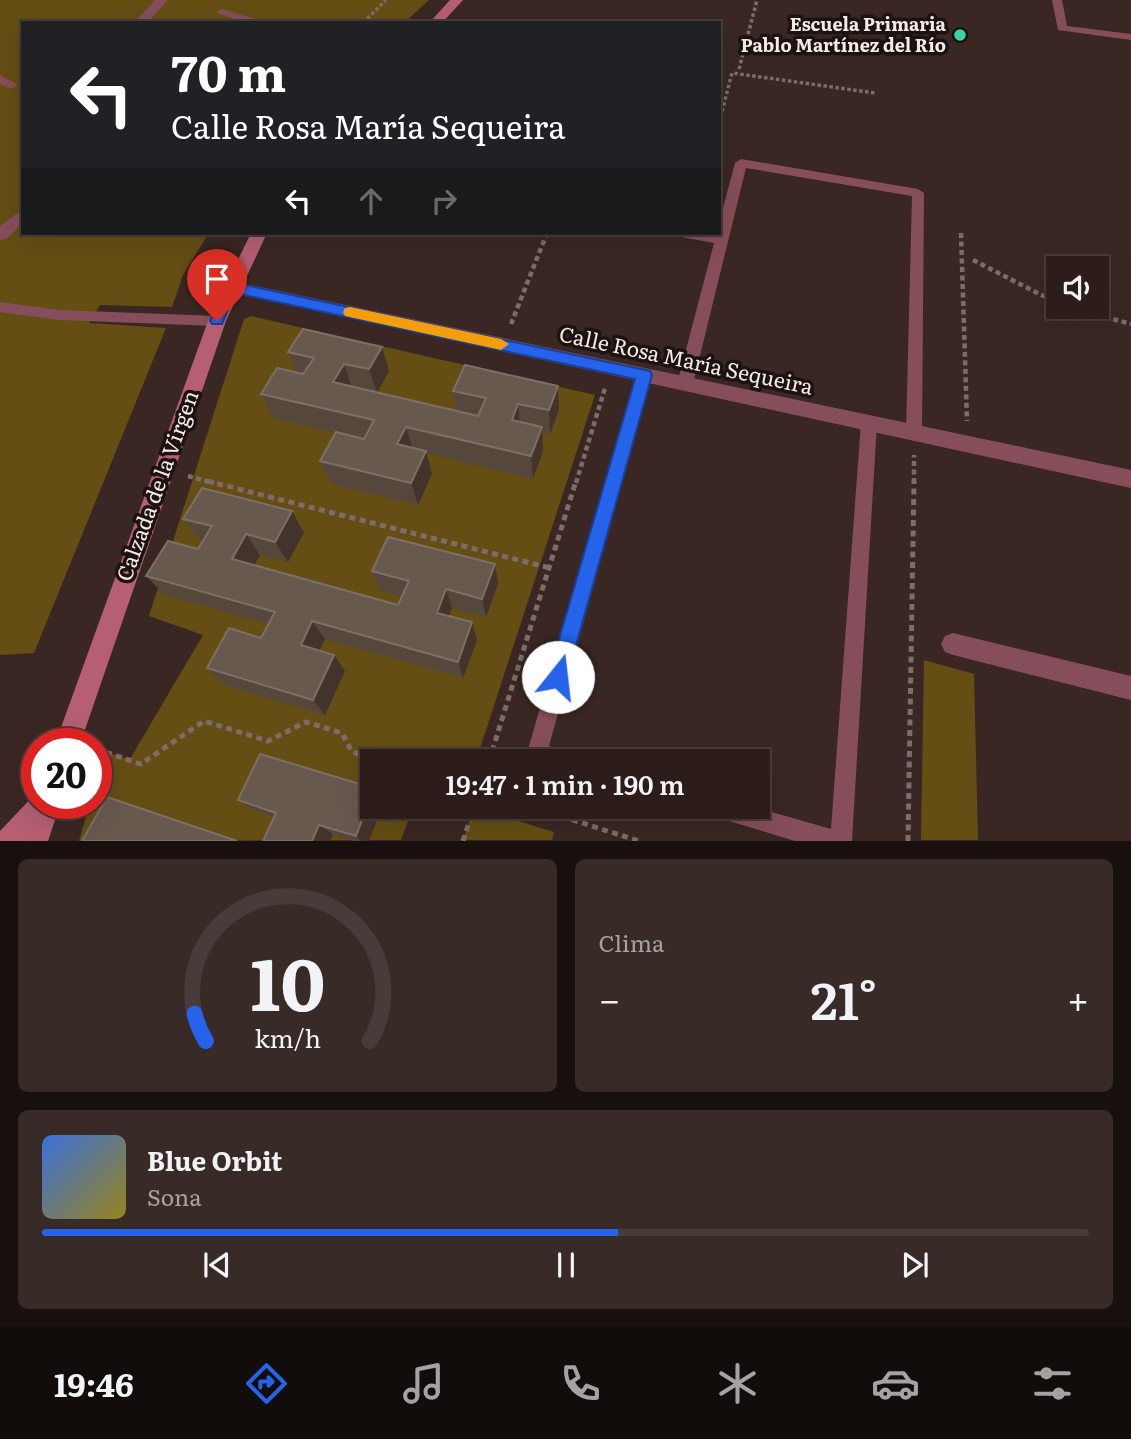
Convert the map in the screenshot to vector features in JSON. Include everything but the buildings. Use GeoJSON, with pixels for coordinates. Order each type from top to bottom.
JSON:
{"type":"FeatureCollection","features":[{"type":"Feature","properties":{"kind":"main road"},"geometry":{"type":"LineString","coordinates":[[437,21],[457,0]]}},
{"type":"Feature","properties":{"kind":"main road","name":"Calzada de la Virgen"},"geometry":{"type":"LineString","coordinates":[[73,728],[217,321],[258,235]]}},
{"type":"Feature","properties":{"kind":"main road"},"geometry":{"type":"LineString","coordinates":[[9,841],[30,819]]}},
{"type":"Feature","properties":{"kind":"main road"},"geometry":{"type":"LineString","coordinates":[[34,841],[40,819]]}},
{"type":"Feature","properties":{"kind":"street"},"geometry":{"type":"LineString","coordinates":[[142,21],[162,0]]}},
{"type":"Feature","properties":{"kind":"street"},"geometry":{"type":"LineString","coordinates":[[0,235],[21,216]]}},
{"type":"Feature","properties":{"kind":"street","name":"Calle Rosa María Sequeira"},"geometry":{"type":"LineString","coordinates":[[231,287],[1131,479]]}},
{"type":"Feature","properties":{"kind":"street"},"geometry":{"type":"LineString","coordinates":[[953,644],[1131,688]]}},
{"type":"Feature","properties":{"kind":"lane"},"geometry":{"type":"LineString","coordinates":[[1057,0],[1062,28],[1131,37]]}},
{"type":"Feature","properties":{"kind":"lane"},"geometry":{"type":"LineString","coordinates":[[222,12],[252,21]]}},
{"type":"Feature","properties":{"kind":"lane"},"geometry":{"type":"LineString","coordinates":[[685,384],[741,163],[918,193],[914,433]]}},
{"type":"Feature","properties":{"kind":"lane"},"geometry":{"type":"LineString","coordinates":[[692,235],[721,240]]}},
{"type":"Feature","properties":{"kind":"lane"},"geometry":{"type":"LineString","coordinates":[[0,307],[59,315],[217,321]]}},
{"type":"Feature","properties":{"kind":"lane"},"geometry":{"type":"LineString","coordinates":[[538,749],[644,375]]}},
{"type":"Feature","properties":{"kind":"lane"},"geometry":{"type":"LineString","coordinates":[[841,841],[869,423]]}},
{"type":"Feature","properties":{"kind":"lane"},"geometry":{"type":"LineString","coordinates":[[760,819],[834,841]]}},
{"type":"Feature","properties":{"kind":"path"},"geometry":{"type":"LineString","coordinates":[[365,21],[386,0]]}},
{"type":"Feature","properties":{"kind":"path"},"geometry":{"type":"LineString","coordinates":[[739,69],[757,0]]}},
{"type":"Feature","properties":{"kind":"path"},"geometry":{"type":"LineString","coordinates":[[721,115],[732,73],[875,93]]}},
{"type":"Feature","properties":{"kind":"path"},"geometry":{"type":"LineString","coordinates":[[961,233],[967,444]]}},
{"type":"Feature","properties":{"kind":"path"},"geometry":{"type":"LineString","coordinates":[[503,345],[547,235]]}},
{"type":"Feature","properties":{"kind":"path"},"geometry":{"type":"LineString","coordinates":[[973,260],[1046,296]]}},
{"type":"Feature","properties":{"kind":"path"},"geometry":{"type":"LineString","coordinates":[[1109,318],[1131,324]]}},
{"type":"Feature","properties":{"kind":"path"},"geometry":{"type":"LineString","coordinates":[[493,749],[611,368]]}},
{"type":"Feature","properties":{"kind":"path"},"geometry":{"type":"LineString","coordinates":[[908,841],[914,433]]}},
{"type":"Feature","properties":{"kind":"path"},"geometry":{"type":"LineString","coordinates":[[164,470],[550,568]]}},
{"type":"Feature","properties":{"kind":"path"},"geometry":{"type":"LineString","coordinates":[[112,754],[141,764],[204,721],[268,741],[306,722],[342,733],[352,751],[360,753]]}},
{"type":"Feature","properties":{"kind":"path"},"geometry":{"type":"LineString","coordinates":[[463,841],[470,819]]}},
{"type":"Feature","properties":{"kind":"path"},"geometry":{"type":"LineString","coordinates":[[570,819],[639,841]]}},
{"type":"Feature","properties":{"kind":"shaded area"},"geometry":{"type":"Polygon","coordinates":[[[0,0],[429,0],[406,21],[21,21],[21,235],[208,235],[183,275],[172,307],[100,305],[89,323],[166,328],[34,653],[0,655],[0,0]]]}},
{"type":"Feature","properties":{"kind":"shaded area"},"geometry":{"type":"Polygon","coordinates":[[[251,316],[595,395],[480,749],[360,749],[360,819],[409,819],[401,840],[79,841],[85,819],[112,819],[112,754],[130,759],[203,635],[149,616],[244,319],[251,316]]]}},
{"type":"Feature","properties":{"kind":"shaded area"},"geometry":{"type":"Polygon","coordinates":[[[924,660],[974,674],[978,840],[921,840],[924,660]]]}},
{"type":"Feature","properties":{"kind":"shaded area"},"geometry":{"type":"Polygon","coordinates":[[[470,819],[512,819],[554,832],[552,840],[463,840],[470,819]]]}},
{"type":"Feature","properties":{"kind":"slow traffic"},"geometry":{"type":"LineString","coordinates":[[350,312],[501,344]]}},
{"type":"Feature","properties":{"kind":"place","name":"Escuela Primaria Pablo Martínez del Río"},"geometry":{"type":"Point","coordinates":[960,35]}},
{"type":"Feature","properties":{"kind":"route"},"geometry":{"type":"LineString","coordinates":[[217,321],[231,287],[644,375],[558,677]]}}]}
